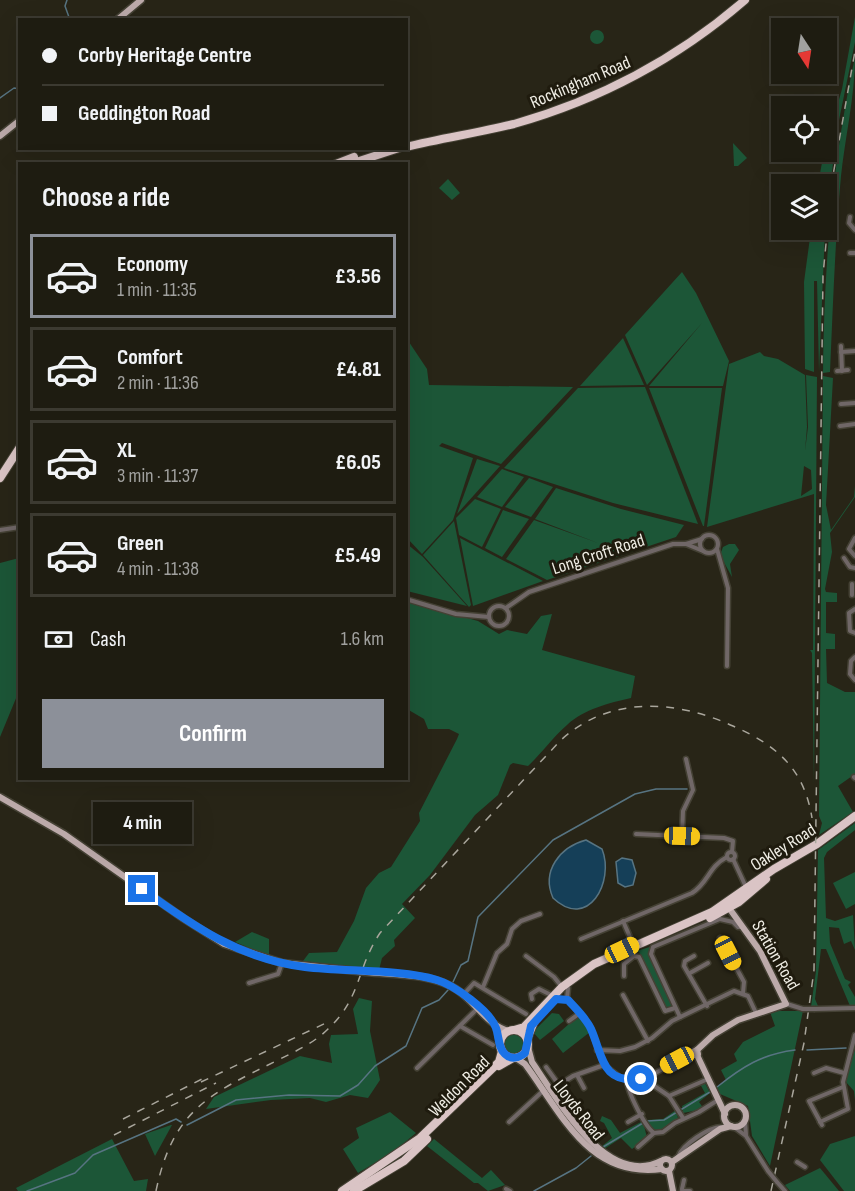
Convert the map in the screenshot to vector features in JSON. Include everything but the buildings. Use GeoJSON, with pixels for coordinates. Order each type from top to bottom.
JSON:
{"type":"FeatureCollection","features":[{"type":"Feature","properties":{"kind":"highway","name":"Rockingham Road"},"geometry":{"type":"LineString","coordinates":[[408,142],[514,119],[588,93],[672,49],[738,0]]}},
{"type":"Feature","properties":{"kind":"highway","name":"Rockingham Road"},"geometry":{"type":"LineString","coordinates":[[408,147],[515,123],[596,95],[673,54],[745,0]]}},
{"type":"Feature","properties":{"kind":"highway"},"geometry":{"type":"LineString","coordinates":[[342,162],[375,150]]}},
{"type":"Feature","properties":{"kind":"highway"},"geometry":{"type":"LineString","coordinates":[[356,162],[393,150]]}},
{"type":"Feature","properties":{"kind":"highway"},"geometry":{"type":"LineString","coordinates":[[0,478],[18,450]]}},
{"type":"Feature","properties":{"kind":"highway"},"geometry":{"type":"LineString","coordinates":[[0,485],[18,458]]}},
{"type":"Feature","properties":{"kind":"highway","name":"Oakley Road"},"geometry":{"type":"LineString","coordinates":[[731,906],[747,892],[855,816]]}},
{"type":"Feature","properties":{"kind":"highway","name":"Oakley Road"},"geometry":{"type":"LineString","coordinates":[[747,892],[817,849],[855,820]]}},
{"type":"Feature","properties":{"kind":"highway"},"geometry":{"type":"LineString","coordinates":[[565,987],[613,958],[731,906]]}},
{"type":"Feature","properties":{"kind":"highway"},"geometry":{"type":"LineString","coordinates":[[554,997],[534,1022],[525,1053],[515,1058],[499,1047],[504,1035],[524,1027],[554,997],[565,987],[594,964],[633,944],[713,914]]}},
{"type":"Feature","properties":{"kind":"highway"},"geometry":{"type":"LineString","coordinates":[[512,1031],[521,1032],[528,1043]]}},
{"type":"Feature","properties":{"kind":"highway","name":"Weldon Road"},"geometry":{"type":"LineString","coordinates":[[354,1191],[404,1161],[499,1062],[499,1047]]}},
{"type":"Feature","properties":{"kind":"highway","name":"Weldon Road"},"geometry":{"type":"LineString","coordinates":[[342,1191],[425,1138],[502,1063],[515,1058]]}},
{"type":"Feature","properties":{"kind":"main road"},"geometry":{"type":"LineString","coordinates":[[119,18],[141,0]]}},
{"type":"Feature","properties":{"kind":"main road"},"geometry":{"type":"LineString","coordinates":[[0,136],[18,122]]}},
{"type":"Feature","properties":{"kind":"main road"},"geometry":{"type":"LineString","coordinates":[[0,792],[16,806]]}},
{"type":"Feature","properties":{"kind":"main road"},"geometry":{"type":"LineString","coordinates":[[0,797],[73,840],[206,934],[249,954],[282,963],[432,979],[464,994],[496,1026],[512,1031]]}},
{"type":"Feature","properties":{"kind":"main road","name":"Station Road"},"geometry":{"type":"LineString","coordinates":[[731,906],[764,958],[786,1004]]}},
{"type":"Feature","properties":{"kind":"main road","name":"Station Road"},"geometry":{"type":"LineString","coordinates":[[713,914],[729,915],[741,924]]}},
{"type":"Feature","properties":{"kind":"main road"},"geometry":{"type":"LineString","coordinates":[[733,1127],[725,1117],[720,1099],[695,1053],[713,1035],[756,1013],[786,1004]]}},
{"type":"Feature","properties":{"kind":"main road"},"geometry":{"type":"LineString","coordinates":[[496,1026],[499,1047]]}},
{"type":"Feature","properties":{"kind":"main road","name":"Lloyds Road"},"geometry":{"type":"LineString","coordinates":[[528,1043],[532,1062],[595,1147],[625,1162],[648,1164],[667,1159],[675,1160]]}},
{"type":"Feature","properties":{"kind":"main road","name":"Lloyds Road"},"geometry":{"type":"LineString","coordinates":[[515,1058],[525,1064],[583,1142],[605,1161],[636,1171],[665,1170]]}},
{"type":"Feature","properties":{"kind":"main road"},"geometry":{"type":"LineString","coordinates":[[665,1170],[672,1168],[675,1160],[721,1128],[733,1127],[745,1121],[744,1111],[720,1099]]}},
{"type":"Feature","properties":{"kind":"main road"},"geometry":{"type":"LineString","coordinates":[[721,1128],[728,1108],[735,1106]]}},
{"type":"Feature","properties":{"kind":"main road"},"geometry":{"type":"LineString","coordinates":[[662,1161],[673,1191]]}},
{"type":"Feature","properties":{"kind":"street"},"geometry":{"type":"LineString","coordinates":[[850,217],[849,223],[855,230]]}},
{"type":"Feature","properties":{"kind":"street"},"geometry":{"type":"LineString","coordinates":[[842,371],[841,349],[855,351]]}},
{"type":"Feature","properties":{"kind":"street"},"geometry":{"type":"LineString","coordinates":[[841,404],[855,404]]}},
{"type":"Feature","properties":{"kind":"street"},"geometry":{"type":"LineString","coordinates":[[840,426],[855,424]]}},
{"type":"Feature","properties":{"kind":"street"},"geometry":{"type":"LineString","coordinates":[[0,530],[18,526]]}},
{"type":"Feature","properties":{"kind":"street"},"geometry":{"type":"LineString","coordinates":[[686,544],[707,536],[715,538],[718,542],[718,559],[726,574],[728,588],[727,666]]}},
{"type":"Feature","properties":{"kind":"street"},"geometry":{"type":"LineString","coordinates":[[855,538],[849,547],[850,552],[855,556]]}},
{"type":"Feature","properties":{"kind":"street"},"geometry":{"type":"LineString","coordinates":[[702,539],[701,545],[704,551],[718,559]]}},
{"type":"Feature","properties":{"kind":"street","name":"Long Croft Road"},"geometry":{"type":"LineString","coordinates":[[506,608],[529,592],[673,543],[686,544],[704,551]]}},
{"type":"Feature","properties":{"kind":"street"},"geometry":{"type":"LineString","coordinates":[[709,553],[717,549]]}},
{"type":"Feature","properties":{"kind":"street"},"geometry":{"type":"LineString","coordinates":[[846,560],[851,568],[855,568]]}},
{"type":"Feature","properties":{"kind":"street"},"geometry":{"type":"LineString","coordinates":[[852,584],[853,592]]}},
{"type":"Feature","properties":{"kind":"street"},"geometry":{"type":"LineString","coordinates":[[408,600],[456,614],[489,617]]}},
{"type":"Feature","properties":{"kind":"street"},"geometry":{"type":"LineString","coordinates":[[499,606],[506,608],[510,616],[504,626],[494,626],[489,617],[493,608],[499,606]]}},
{"type":"Feature","properties":{"kind":"street"},"geometry":{"type":"LineString","coordinates":[[855,609],[849,613],[848,626],[850,631],[855,633]]}},
{"type":"Feature","properties":{"kind":"street"},"geometry":{"type":"LineString","coordinates":[[855,657],[851,661],[850,674],[855,680]]}},
{"type":"Feature","properties":{"kind":"street"},"geometry":{"type":"LineString","coordinates":[[682,836],[683,811],[693,790],[686,759]]}},
{"type":"Feature","properties":{"kind":"street"},"geometry":{"type":"LineString","coordinates":[[581,939],[700,888],[712,867],[727,857],[735,845],[729,839],[636,834]]}},
{"type":"Feature","properties":{"kind":"street"},"geometry":{"type":"LineString","coordinates":[[732,852],[747,892]]}},
{"type":"Feature","properties":{"kind":"street"},"geometry":{"type":"LineString","coordinates":[[727,857],[733,859]]}},
{"type":"Feature","properties":{"kind":"street"},"geometry":{"type":"LineString","coordinates":[[483,987],[497,953],[507,944],[512,929],[521,921],[540,914]]}},
{"type":"Feature","properties":{"kind":"street"},"geometry":{"type":"LineString","coordinates":[[680,1017],[651,954],[651,949],[720,919],[733,922],[738,927],[741,924]]}},
{"type":"Feature","properties":{"kind":"street"},"geometry":{"type":"LineString","coordinates":[[623,921],[633,944]]}},
{"type":"Feature","properties":{"kind":"street"},"geometry":{"type":"LineString","coordinates":[[720,938],[744,982],[743,993]]}},
{"type":"Feature","properties":{"kind":"street"},"geometry":{"type":"LineString","coordinates":[[526,956],[565,987],[568,1000],[590,1026],[604,1065],[616,1076],[627,1080],[645,1079],[695,1053]]}},
{"type":"Feature","properties":{"kind":"street"},"geometry":{"type":"LineString","coordinates":[[624,976],[624,964],[634,956],[639,957],[665,1011],[675,1008]]}},
{"type":"Feature","properties":{"kind":"street"},"geometry":{"type":"LineString","coordinates":[[694,956],[684,963],[707,1006]]}},
{"type":"Feature","properties":{"kind":"street"},"geometry":{"type":"LineString","coordinates":[[249,983],[278,974],[282,963]]}},
{"type":"Feature","properties":{"kind":"street"},"geometry":{"type":"LineString","coordinates":[[690,973],[708,963]]}},
{"type":"Feature","properties":{"kind":"street"},"geometry":{"type":"LineString","coordinates":[[464,994],[472,983],[483,987],[526,1014]]}},
{"type":"Feature","properties":{"kind":"street"},"geometry":{"type":"LineString","coordinates":[[532,999],[531,993],[539,989],[554,997],[568,1000]]}},
{"type":"Feature","properties":{"kind":"street"},"geometry":{"type":"LineString","coordinates":[[597,1050],[624,1051],[648,1041],[668,1023],[732,992],[743,993],[749,998],[756,1013]]}},
{"type":"Feature","properties":{"kind":"street"},"geometry":{"type":"LineString","coordinates":[[623,995],[648,1041]]}},
{"type":"Feature","properties":{"kind":"street"},"geometry":{"type":"LineString","coordinates":[[786,1004],[803,1009],[855,1008]]}},
{"type":"Feature","properties":{"kind":"street"},"geometry":{"type":"LineString","coordinates":[[417,1068],[478,1008]]}},
{"type":"Feature","properties":{"kind":"street"},"geometry":{"type":"LineString","coordinates":[[569,1021],[580,1013]]}},
{"type":"Feature","properties":{"kind":"street"},"geometry":{"type":"LineString","coordinates":[[460,1026],[499,1047]]}},
{"type":"Feature","properties":{"kind":"street"},"geometry":{"type":"LineString","coordinates":[[843,1084],[809,1101],[821,1124],[848,1109],[843,1084],[855,1035]]}},
{"type":"Feature","properties":{"kind":"street"},"geometry":{"type":"LineString","coordinates":[[546,1067],[559,1085],[577,1075],[604,1065]]}},
{"type":"Feature","properties":{"kind":"street"},"geometry":{"type":"LineString","coordinates":[[814,1073],[826,1068],[845,1071]]}},
{"type":"Feature","properties":{"kind":"street"},"geometry":{"type":"LineString","coordinates":[[577,1075],[584,1088]]}},
{"type":"Feature","properties":{"kind":"street"},"geometry":{"type":"LineString","coordinates":[[645,1079],[669,1096],[684,1118]]}},
{"type":"Feature","properties":{"kind":"street"},"geometry":{"type":"LineString","coordinates":[[669,1096],[708,1079]]}},
{"type":"Feature","properties":{"kind":"street"},"geometry":{"type":"LineString","coordinates":[[627,1080],[636,1105],[654,1133]]}},
{"type":"Feature","properties":{"kind":"street"},"geometry":{"type":"LineString","coordinates":[[509,1122],[544,1090]]}},
{"type":"Feature","properties":{"kind":"street"},"geometry":{"type":"LineString","coordinates":[[638,1147],[654,1133],[663,1132],[720,1099]]}},
{"type":"Feature","properties":{"kind":"street"},"geometry":{"type":"LineString","coordinates":[[628,1122],[642,1114]]}},
{"type":"Feature","properties":{"kind":"street"},"geometry":{"type":"LineString","coordinates":[[745,1121],[746,1136]]}},
{"type":"Feature","properties":{"kind":"street"},"geometry":{"type":"LineString","coordinates":[[733,1127],[746,1136],[768,1171],[785,1191]]}},
{"type":"Feature","properties":{"kind":"street"},"geometry":{"type":"LineString","coordinates":[[797,1162],[805,1167]]}},
{"type":"Feature","properties":{"kind":"street"},"geometry":{"type":"LineString","coordinates":[[684,1180],[682,1190],[690,1191]]}},
{"type":"Feature","properties":{"kind":"green space"},"geometry":{"type":"Polygon","coordinates":[[[855,17],[855,42],[837,133],[837,107],[855,17]]]}},
{"type":"Feature","properties":{"kind":"green space"},"geometry":{"type":"Polygon","coordinates":[[[597,30],[602,32],[604,37],[602,42],[597,44],[592,42],[590,37],[592,32],[597,30]]]}},
{"type":"Feature","properties":{"kind":"green space"},"geometry":{"type":"Polygon","coordinates":[[[855,57],[837,230],[837,174],[835,174],[855,57]]]}},
{"type":"Feature","properties":{"kind":"green space"},"geometry":{"type":"Polygon","coordinates":[[[733,143],[747,158],[738,166],[734,166],[733,143]]]}},
{"type":"Feature","properties":{"kind":"green space"},"geometry":{"type":"Polygon","coordinates":[[[822,162],[833,162],[832,174],[820,174],[822,162]]]}},
{"type":"Feature","properties":{"kind":"green space"},"geometry":{"type":"Polygon","coordinates":[[[448,179],[460,193],[452,200],[439,188],[448,179]]]}},
{"type":"Feature","properties":{"kind":"green space"},"geometry":{"type":"Polygon","coordinates":[[[810,240],[825,240],[819,372],[817,281],[814,281],[814,372],[805,369],[804,282],[810,240]]]}},
{"type":"Feature","properties":{"kind":"green space"},"geometry":{"type":"Polygon","coordinates":[[[829,240],[836,240],[830,372],[823,373],[825,293],[829,240]]]}},
{"type":"Feature","properties":{"kind":"green space"},"geometry":{"type":"Polygon","coordinates":[[[682,272],[696,293],[729,361],[723,386],[649,386],[702,323],[647,385],[625,335],[682,272]]]}},
{"type":"Feature","properties":{"kind":"green space"},"geometry":{"type":"Polygon","coordinates":[[[623,338],[644,385],[580,386],[623,338]]]}},
{"type":"Feature","properties":{"kind":"green space"},"geometry":{"type":"Polygon","coordinates":[[[408,340],[427,369],[429,385],[573,387],[501,464],[442,443],[439,446],[473,458],[453,520],[422,554],[408,539],[408,340]]]}},
{"type":"Feature","properties":{"kind":"green space"},"geometry":{"type":"Polygon","coordinates":[[[760,352],[764,356],[778,359],[805,375],[807,427],[805,451],[808,427],[806,375],[817,377],[814,784],[812,653],[810,650],[813,650],[814,494],[707,527],[729,364],[760,352]],[[804,466],[801,496],[812,489],[811,470],[804,466]]]}},
{"type":"Feature","properties":{"kind":"green space"},"geometry":{"type":"Polygon","coordinates":[[[823,376],[833,378],[826,505],[831,530],[854,497],[855,486],[855,497],[830,533],[832,552],[825,589],[826,592],[837,593],[837,602],[826,602],[826,633],[835,634],[835,649],[826,649],[827,683],[845,692],[855,692],[855,774],[838,786],[853,812],[819,835],[822,823],[819,816],[823,376]]]}},
{"type":"Feature","properties":{"kind":"green space"},"geometry":{"type":"Polygon","coordinates":[[[645,387],[698,524],[613,503],[504,468],[578,388],[645,387]]]}},
{"type":"Feature","properties":{"kind":"green space"},"geometry":{"type":"Polygon","coordinates":[[[649,388],[722,388],[704,526],[703,526],[649,388]]]}},
{"type":"Feature","properties":{"kind":"green space"},"geometry":{"type":"Polygon","coordinates":[[[477,459],[500,466],[457,514],[477,459]]]}},
{"type":"Feature","properties":{"kind":"green space"},"geometry":{"type":"Polygon","coordinates":[[[502,469],[524,477],[502,507],[477,497],[502,469]]]}},
{"type":"Feature","properties":{"kind":"green space"},"geometry":{"type":"Polygon","coordinates":[[[529,478],[553,487],[531,517],[505,507],[529,478]]]}},
{"type":"Feature","properties":{"kind":"green space"},"geometry":{"type":"Polygon","coordinates":[[[556,488],[621,509],[684,525],[676,537],[547,580],[506,559],[534,520],[598,543],[535,519],[556,488]]]}},
{"type":"Feature","properties":{"kind":"green space"},"geometry":{"type":"Polygon","coordinates":[[[475,499],[501,509],[482,547],[459,535],[456,518],[475,499]]]}},
{"type":"Feature","properties":{"kind":"green space"},"geometry":{"type":"Polygon","coordinates":[[[503,510],[529,519],[502,557],[485,548],[503,510]]]}},
{"type":"Feature","properties":{"kind":"green space"},"geometry":{"type":"Polygon","coordinates":[[[454,521],[471,605],[469,607],[423,555],[454,521]]]}},
{"type":"Feature","properties":{"kind":"green space"},"geometry":{"type":"Polygon","coordinates":[[[460,538],[543,581],[473,606],[460,538]]]}},
{"type":"Feature","properties":{"kind":"green space"},"geometry":{"type":"Polygon","coordinates":[[[735,544],[739,550],[730,564],[732,577],[720,555],[723,547],[735,544]]]}},
{"type":"Feature","properties":{"kind":"green space"},"geometry":{"type":"Polygon","coordinates":[[[408,545],[423,557],[467,606],[408,591],[408,545]]]}},
{"type":"Feature","properties":{"kind":"green space"},"geometry":{"type":"Polygon","coordinates":[[[18,558],[18,693],[0,737],[0,563],[18,558]]]}},
{"type":"Feature","properties":{"kind":"green space"},"geometry":{"type":"Polygon","coordinates":[[[408,601],[478,621],[499,634],[507,630],[527,634],[541,616],[552,614],[542,650],[635,676],[631,698],[597,707],[574,719],[528,766],[513,763],[510,765],[498,795],[475,815],[430,875],[402,904],[415,918],[394,940],[395,946],[382,958],[379,970],[303,961],[309,953],[337,952],[354,921],[366,888],[379,873],[391,867],[420,821],[419,813],[459,734],[449,729],[428,729],[424,719],[408,710],[408,601]]]}},
{"type":"Feature","properties":{"kind":"green space"},"geometry":{"type":"Polygon","coordinates":[[[855,823],[855,830],[827,852],[824,858],[826,918],[835,921],[853,915],[855,950],[851,941],[844,944],[839,928],[829,927],[830,943],[845,979],[851,982],[848,985],[855,997],[855,1006],[850,1006],[826,949],[821,949],[815,999],[818,1006],[811,1007],[816,971],[818,850],[855,823]]]}},
{"type":"Feature","properties":{"kind":"green space"},"geometry":{"type":"Polygon","coordinates":[[[855,872],[855,904],[846,909],[833,883],[855,872]]]}},
{"type":"Feature","properties":{"kind":"green space"},"geometry":{"type":"Polygon","coordinates":[[[252,932],[269,939],[269,956],[235,942],[252,932]]]}},
{"type":"Feature","properties":{"kind":"green space"},"geometry":{"type":"Polygon","coordinates":[[[653,946],[649,952],[672,1005],[669,1010],[665,1009],[639,952],[633,952],[653,946]]]}},
{"type":"Feature","properties":{"kind":"green space"},"geometry":{"type":"Polygon","coordinates":[[[359,998],[372,1001],[370,1031],[380,1080],[368,1098],[350,1095],[326,1102],[310,1098],[271,1100],[206,1109],[214,1097],[300,1056],[332,1063],[329,1044],[331,1035],[358,1034],[353,1009],[359,998]]]}},
{"type":"Feature","properties":{"kind":"green space"},"geometry":{"type":"Polygon","coordinates":[[[803,1011],[770,1166],[752,1136],[748,1106],[720,1094],[717,1087],[726,1080],[721,1070],[737,1061],[734,1054],[743,1042],[775,1026],[770,1012],[803,1011]]]}},
{"type":"Feature","properties":{"kind":"green space"},"geometry":{"type":"Polygon","coordinates":[[[552,1013],[559,1014],[564,1021],[540,1040],[533,1032],[552,1013]]]}},
{"type":"Feature","properties":{"kind":"green space"},"geometry":{"type":"Polygon","coordinates":[[[579,1015],[590,1032],[563,1053],[552,1039],[579,1015]]]}},
{"type":"Feature","properties":{"kind":"green space"},"geometry":{"type":"Polygon","coordinates":[[[515,1032],[523,1036],[527,1044],[523,1052],[515,1056],[507,1052],[503,1044],[507,1036],[515,1032]]]}},
{"type":"Feature","properties":{"kind":"green space"},"geometry":{"type":"Polygon","coordinates":[[[855,1049],[855,1100],[854,1091],[845,1081],[855,1049]]]}},
{"type":"Feature","properties":{"kind":"green space"},"geometry":{"type":"Polygon","coordinates":[[[705,1083],[710,1093],[699,1102],[704,1109],[683,1113],[682,1106],[705,1093],[700,1084],[705,1083]]]}},
{"type":"Feature","properties":{"kind":"green space"},"geometry":{"type":"Polygon","coordinates":[[[676,1110],[678,1118],[664,1130],[656,1131],[650,1128],[647,1120],[663,1119],[676,1110]]]}},
{"type":"Feature","properties":{"kind":"green space"},"geometry":{"type":"Polygon","coordinates":[[[390,1112],[416,1133],[393,1152],[358,1173],[343,1149],[359,1138],[356,1128],[390,1112]]]}},
{"type":"Feature","properties":{"kind":"green space"},"geometry":{"type":"Polygon","coordinates":[[[602,1116],[611,1120],[620,1133],[643,1121],[647,1138],[632,1149],[621,1138],[604,1149],[601,1147],[612,1138],[604,1123],[600,1121],[602,1116]]]}},
{"type":"Feature","properties":{"kind":"green space"},"geometry":{"type":"Polygon","coordinates":[[[172,1125],[155,1156],[145,1134],[172,1125]]]}},
{"type":"Feature","properties":{"kind":"green space"},"geometry":{"type":"Polygon","coordinates":[[[855,1136],[855,1191],[844,1191],[820,1160],[830,1144],[855,1136]]]}},
{"type":"Feature","properties":{"kind":"green space"},"geometry":{"type":"Polygon","coordinates":[[[112,1139],[134,1181],[148,1179],[146,1191],[18,1191],[16,1188],[112,1139]]]}},
{"type":"Feature","properties":{"kind":"green space"},"geometry":{"type":"Polygon","coordinates":[[[434,1139],[482,1178],[491,1170],[505,1185],[488,1191],[478,1183],[474,1183],[427,1146],[434,1139]]]}},
{"type":"Feature","properties":{"kind":"green space"},"geometry":{"type":"Polygon","coordinates":[[[820,1168],[839,1191],[790,1191],[785,1185],[820,1168]]]}},
{"type":"Feature","properties":{"kind":"water"},"geometry":{"type":"Polygon","coordinates":[[[586,840],[602,849],[605,875],[601,888],[587,906],[577,909],[566,907],[553,898],[549,879],[551,870],[555,861],[568,848],[586,840]]]}},
{"type":"Feature","properties":{"kind":"water"},"geometry":{"type":"Polygon","coordinates":[[[622,858],[632,860],[636,873],[633,885],[625,887],[618,883],[616,862],[622,858]]]}},
{"type":"Feature","properties":{"kind":"waterway"},"geometry":{"type":"LineString","coordinates":[[67,0],[65,6],[69,18]]}},
{"type":"Feature","properties":{"kind":"waterway"},"geometry":{"type":"LineString","coordinates":[[0,98],[14,88],[18,89]]}},
{"type":"Feature","properties":{"kind":"waterway"},"geometry":{"type":"LineString","coordinates":[[453,982],[461,965],[468,961],[478,917],[553,840],[635,794],[656,789],[687,789]]}},
{"type":"Feature","properties":{"kind":"waterway"},"geometry":{"type":"LineString","coordinates":[[187,1125],[236,1100],[289,1095],[340,1096],[358,1085],[375,1066],[406,1046],[422,1008],[439,1000],[448,990]]}},
{"type":"Feature","properties":{"kind":"waterway"},"geometry":{"type":"LineString","coordinates":[[807,1050],[846,1048]]}},
{"type":"Feature","properties":{"kind":"waterway"},"geometry":{"type":"LineString","coordinates":[[717,1087],[753,1062],[795,1050]]}},
{"type":"Feature","properties":{"kind":"waterway"},"geometry":{"type":"LineString","coordinates":[[647,1121],[664,1120],[710,1092]]}},
{"type":"Feature","properties":{"kind":"waterway"},"geometry":{"type":"LineString","coordinates":[[27,1191],[75,1173],[93,1155],[176,1119],[181,1122]]}},
{"type":"Feature","properties":{"kind":"waterway"},"geometry":{"type":"LineString","coordinates":[[603,1147],[643,1123]]}},
{"type":"Feature","properties":{"kind":"waterway"},"geometry":{"type":"LineString","coordinates":[[534,1191],[576,1168],[591,1156]]}},
{"type":"Feature","properties":{"kind":"railway"},"geometry":{"type":"LineString","coordinates":[[771,1191],[804,1043],[814,970],[823,275],[832,181],[855,51]]}},
{"type":"Feature","properties":{"kind":"railway"},"geometry":{"type":"LineString","coordinates":[[156,1191],[163,1163],[184,1122],[214,1095],[305,1046],[328,1029],[347,1006],[372,946],[380,933],[561,740],[580,725],[601,715],[644,706],[666,707],[711,717],[762,741],[786,760],[802,785],[812,818]]}},
{"type":"Feature","properties":{"kind":"railway"},"geometry":{"type":"LineString","coordinates":[[201,1082],[328,1022]]}},
{"type":"Feature","properties":{"kind":"railway"},"geometry":{"type":"LineString","coordinates":[[123,1119],[206,1077]]}},
{"type":"Feature","properties":{"kind":"railway"},"geometry":{"type":"LineString","coordinates":[[114,1135],[216,1083]]}},
{"type":"Feature","properties":{"kind":"route"},"geometry":{"type":"LineString","coordinates":[[142,889],[206,934],[234,949],[258,957],[306,967],[426,978],[448,984],[464,994],[496,1026],[502,1051],[509,1057],[516,1058],[525,1053],[528,1047],[529,1031],[534,1022],[556,999],[568,1000],[590,1026],[604,1065],[621,1078],[641,1079]]}}]}
